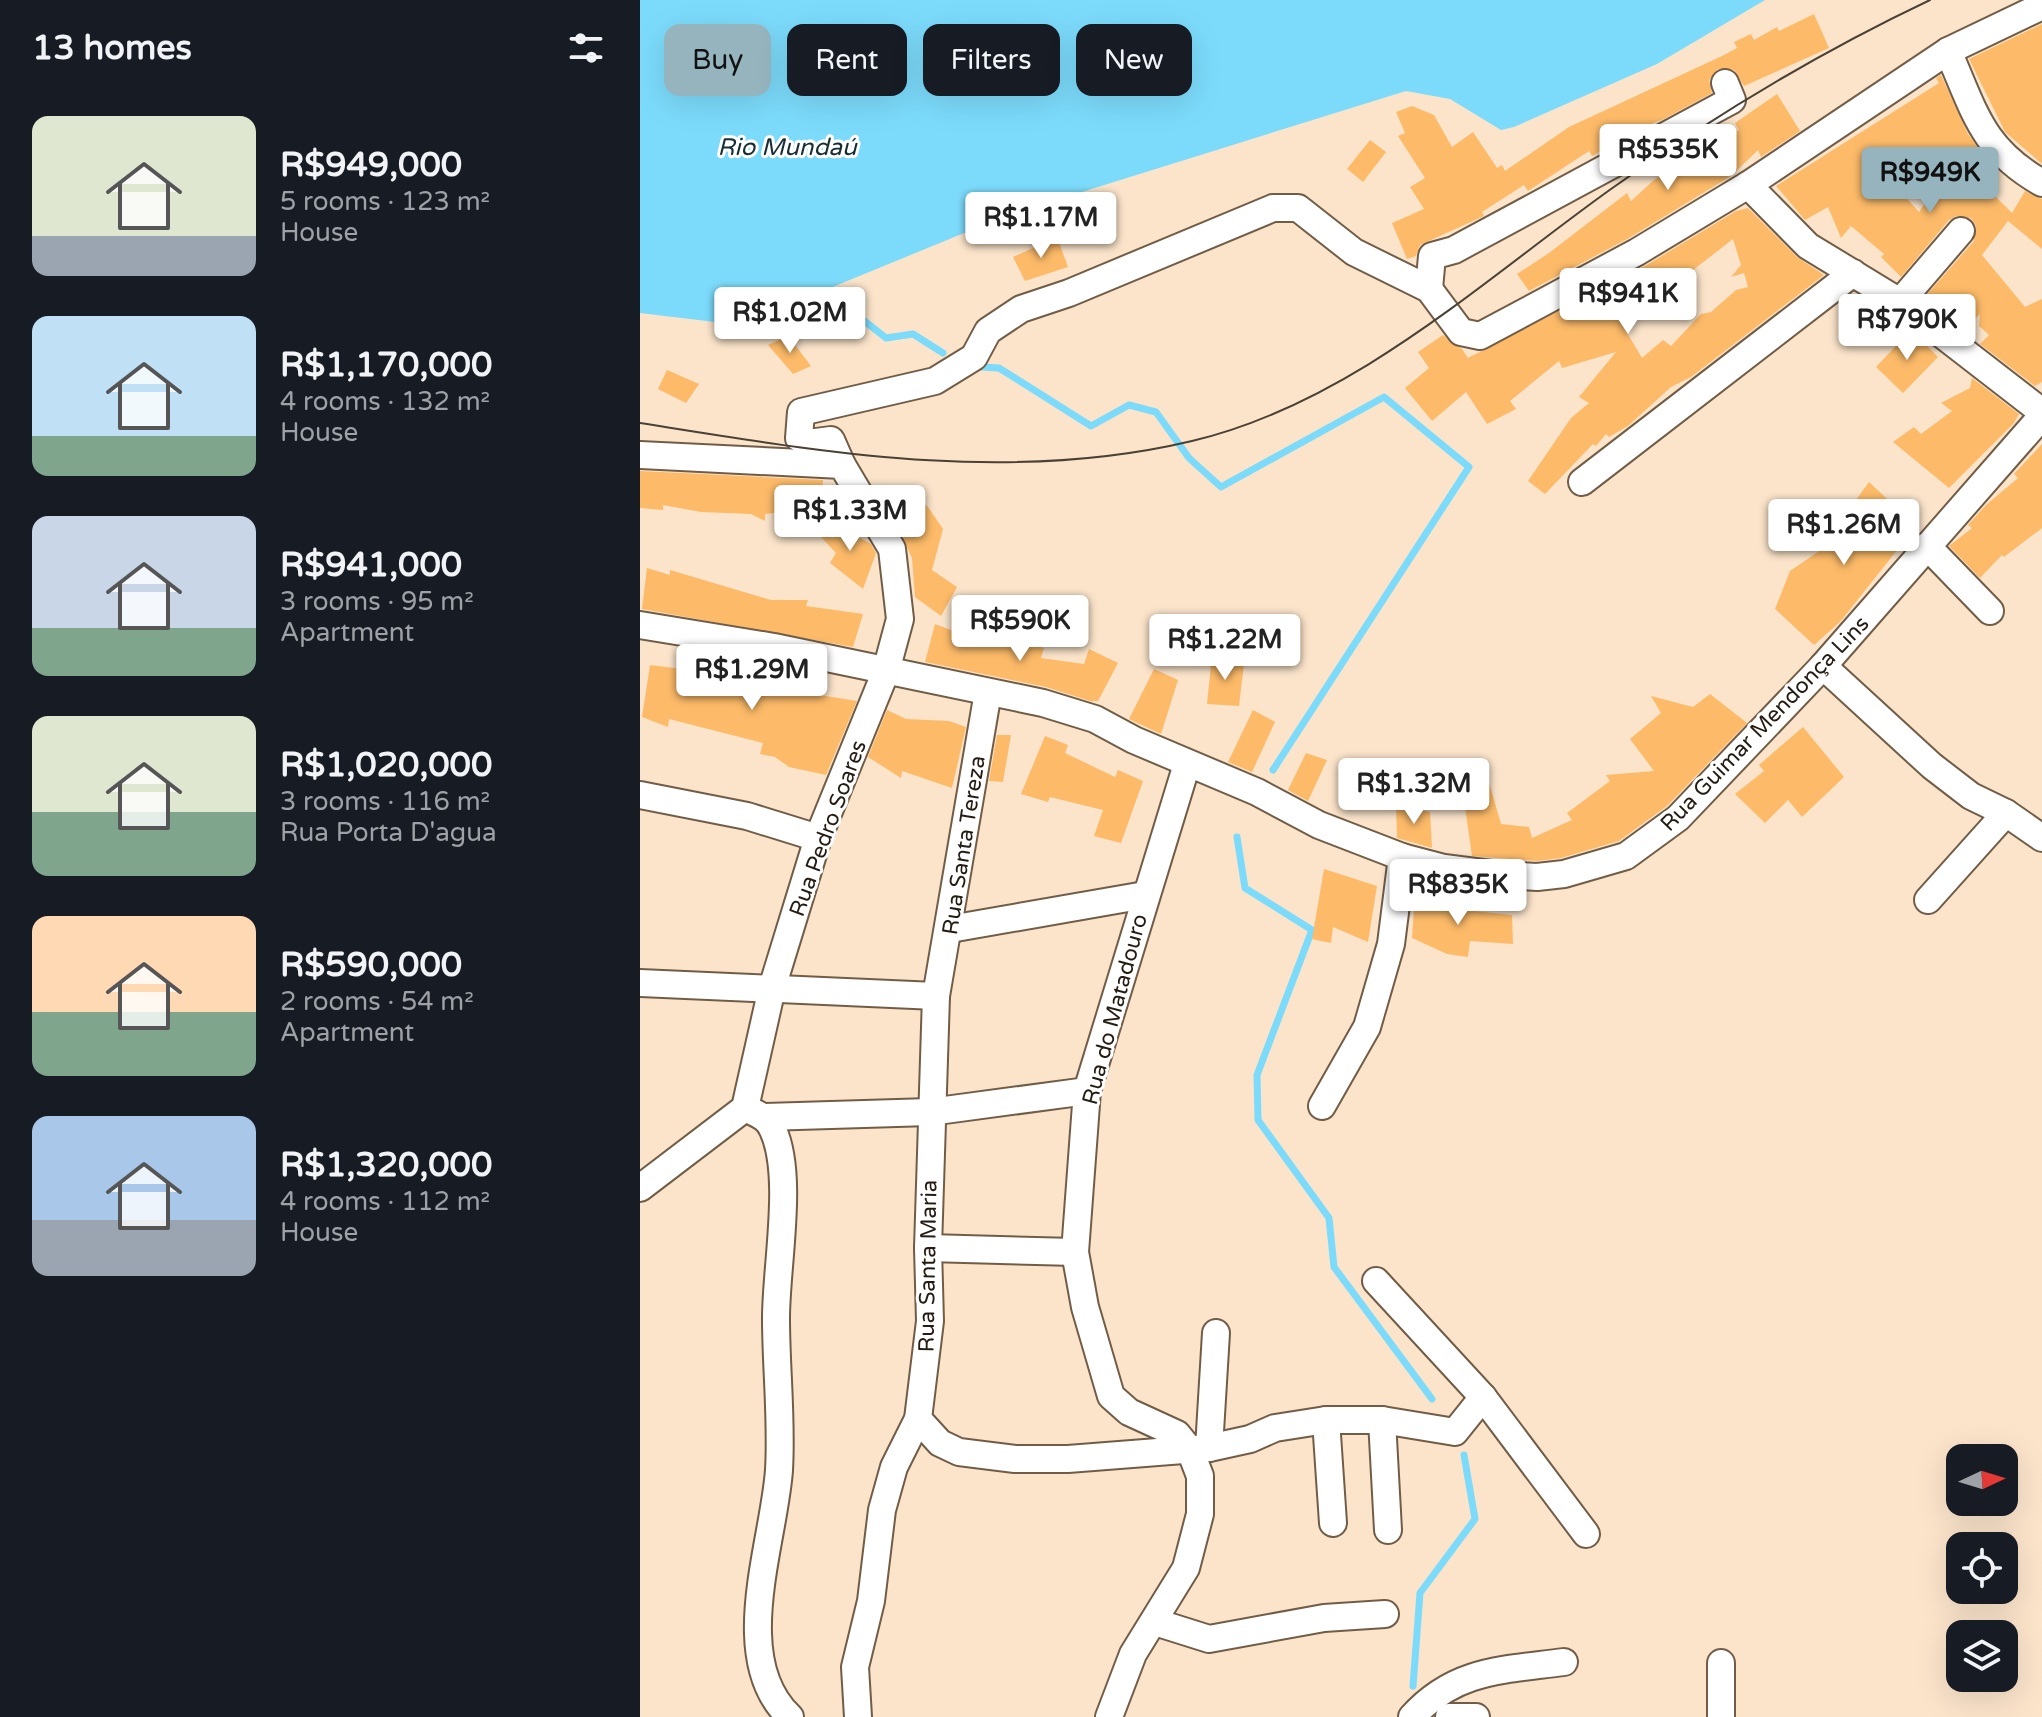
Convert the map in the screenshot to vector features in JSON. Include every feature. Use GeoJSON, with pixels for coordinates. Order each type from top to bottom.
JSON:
{"type":"FeatureCollection","features":[{"type":"Feature","properties":{"kind":"street"},"geometry":{"type":"LineString","coordinates":[[640,455],[842,465],[831,440],[808,443],[799,438],[801,412],[935,381],[974,357],[988,331],[1021,309],[1069,293],[1273,208],[1298,208],[1354,252],[1429,289],[1461,332],[1480,336],[1637,252],[1748,185],[1948,51],[2042,6]]}},
{"type":"Feature","properties":{"kind":"street"},"geometry":{"type":"LineString","coordinates":[[1948,51],[1979,124],[1993,147],[2042,183]]}},
{"type":"Feature","properties":{"kind":"street"},"geometry":{"type":"LineString","coordinates":[[1429,289],[1432,256],[1454,250],[1732,100],[1725,83]]}},
{"type":"Feature","properties":{"kind":"street"},"geometry":{"type":"LineString","coordinates":[[1748,185],[1808,246],[1900,302],[2042,414]]}},
{"type":"Feature","properties":{"kind":"street"},"geometry":{"type":"LineString","coordinates":[[1900,302],[1961,231]]}},
{"type":"Feature","properties":{"kind":"street"},"geometry":{"type":"LineString","coordinates":[[1582,482],[1853,273]]}},
{"type":"Feature","properties":{"kind":"street","name":"Rua Guimar Mendonça Lins"},"geometry":{"type":"LineString","coordinates":[[640,625],[774,647],[988,692],[1095,719],[1187,764],[1257,792],[1360,843],[1402,857],[1444,868],[1537,877],[1564,874],[1626,856],[1678,818],[1823,666],[2042,414]]}},
{"type":"Feature","properties":{"kind":"street","name":"Rua Pedro Soares"},"geometry":{"type":"LineString","coordinates":[[755,1113],[772,988],[818,838],[886,671],[900,619],[892,549],[842,465]]}},
{"type":"Feature","properties":{"kind":"street"},"geometry":{"type":"LineString","coordinates":[[1927,546],[1990,611]]}},
{"type":"Feature","properties":{"kind":"street"},"geometry":{"type":"LineString","coordinates":[[1823,666],[1932,766],[1983,804],[2006,813],[2042,838]]}},
{"type":"Feature","properties":{"kind":"street","name":"Rua Santa Tereza"},"geometry":{"type":"LineString","coordinates":[[936,996],[950,929],[988,692]]}},
{"type":"Feature","properties":{"kind":"street","name":"Rua do Matadouro"},"geometry":{"type":"LineString","coordinates":[[1187,764],[1087,1091],[1075,1252],[1085,1307],[1111,1396],[1129,1412],[1177,1434],[1200,1449]]}},
{"type":"Feature","properties":{"kind":"street"},"geometry":{"type":"LineString","coordinates":[[640,795],[747,816],[818,838]]}},
{"type":"Feature","properties":{"kind":"street"},"geometry":{"type":"LineString","coordinates":[[1928,900],[2006,813]]}},
{"type":"Feature","properties":{"kind":"street"},"geometry":{"type":"LineString","coordinates":[[1322,1106],[1367,1027],[1391,944],[1402,857]]}},
{"type":"Feature","properties":{"kind":"street"},"geometry":{"type":"LineString","coordinates":[[950,929],[1145,895]]}},
{"type":"Feature","properties":{"kind":"street"},"geometry":{"type":"LineString","coordinates":[[640,983],[936,996]]}},
{"type":"Feature","properties":{"kind":"street","name":"Rua Santa Maria"},"geometry":{"type":"LineString","coordinates":[[858,1717],[855,1667],[871,1601],[882,1510],[894,1467],[918,1419],[930,1321],[930,1112],[936,996]]}},
{"type":"Feature","properties":{"kind":"street"},"geometry":{"type":"LineString","coordinates":[[640,1188],[755,1113],[930,1112],[1087,1091]]}},
{"type":"Feature","properties":{"kind":"street"},"geometry":{"type":"LineString","coordinates":[[755,1113],[773,1129],[783,1177],[776,1316],[781,1430],[779,1474],[758,1622],[768,1687],[790,1717]]}},
{"type":"Feature","properties":{"kind":"street"},"geometry":{"type":"LineString","coordinates":[[928,1248],[1075,1252]]}},
{"type":"Feature","properties":{"kind":"street"},"geometry":{"type":"LineString","coordinates":[[1376,1281],[1483,1397],[1586,1534]]}},
{"type":"Feature","properties":{"kind":"street"},"geometry":{"type":"LineString","coordinates":[[1109,1717],[1133,1654],[1186,1568],[1200,1514],[1200,1449],[1216,1333]]}},
{"type":"Feature","properties":{"kind":"street"},"geometry":{"type":"LineString","coordinates":[[918,1419],[940,1443],[959,1452],[993,1458],[1068,1459],[1200,1449],[1239,1442],[1286,1425],[1326,1420],[1382,1420],[1455,1432],[1483,1397]]}},
{"type":"Feature","properties":{"kind":"street"},"geometry":{"type":"LineString","coordinates":[[1326,1420],[1333,1523]]}},
{"type":"Feature","properties":{"kind":"street"},"geometry":{"type":"LineString","coordinates":[[1382,1420],[1388,1530]]}},
{"type":"Feature","properties":{"kind":"street"},"geometry":{"type":"LineString","coordinates":[[1155,1622],[1209,1639],[1324,1618],[1385,1614]]}},
{"type":"Feature","properties":{"kind":"street"},"geometry":{"type":"LineString","coordinates":[[1412,1717],[1432,1695],[1454,1683],[1483,1673],[1564,1662]]}},
{"type":"Feature","properties":{"kind":"street"},"geometry":{"type":"LineString","coordinates":[[1721,1663],[1721,1717]]}},
{"type":"Feature","properties":{"kind":"street"},"geometry":{"type":"LineString","coordinates":[[1449,1717],[1476,1717]]}},
{"type":"Feature","properties":{"kind":"water","name":"Rio Mundaú"},"geometry":{"type":"Polygon","coordinates":[[[640,0],[1765,0],[1657,64],[1514,127],[1501,130],[1450,99],[1406,91],[1008,215],[740,325],[640,313],[640,0]]]}},
{"type":"Feature","properties":{"kind":"building"},"geometry":{"type":"Polygon","coordinates":[[[1814,14],[1829,48],[1744,86],[1734,70],[1718,69],[1709,80],[1712,93],[1664,119],[1613,139],[1615,143],[1592,156],[1589,151],[1528,191],[1524,185],[1482,212],[1484,216],[1420,245],[1416,256],[1407,259],[1392,223],[1424,209],[1410,187],[1425,178],[1398,136],[1405,133],[1396,112],[1412,106],[1434,115],[1452,147],[1473,132],[1497,168],[1502,165],[1505,171],[1569,127],[1722,56],[1737,48],[1734,42],[1751,34],[1754,40],[1777,27],[1779,31],[1814,14]]]}},
{"type":"Feature","properties":{"kind":"building"},"geometry":{"type":"Polygon","coordinates":[[[2042,24],[2042,164],[2005,132],[1969,59],[2042,24]]]}},
{"type":"Feature","properties":{"kind":"building"},"geometry":{"type":"Polygon","coordinates":[[[1941,75],[1968,134],[1991,165],[1980,181],[2012,213],[2025,191],[2042,199],[2042,249],[2008,221],[1982,255],[2025,307],[2042,299],[2042,382],[2035,386],[1980,344],[1989,335],[1979,326],[1980,314],[1973,321],[1960,310],[1948,319],[1923,299],[1974,241],[1976,226],[1971,218],[1956,216],[1949,220],[1901,277],[1881,257],[1884,254],[1851,226],[1841,238],[1828,207],[1805,220],[1776,186],[1939,83],[1936,78],[1941,75]],[[1927,148],[1885,174],[1919,212],[1945,175],[1927,148]]]}},
{"type":"Feature","properties":{"kind":"building"},"geometry":{"type":"Polygon","coordinates":[[[1777,94],[1800,131],[1761,157],[1758,150],[1731,176],[1629,238],[1529,291],[1517,274],[1627,193],[1631,201],[1654,180],[1739,130],[1735,123],[1777,94]]]}},
{"type":"Feature","properties":{"kind":"building"},"geometry":{"type":"Polygon","coordinates":[[[1370,140],[1386,152],[1363,182],[1347,169],[1370,140]]]}},
{"type":"Feature","properties":{"kind":"building"},"geometry":{"type":"Polygon","coordinates":[[[1748,208],[1797,257],[1824,275],[1691,377],[1671,387],[1628,426],[1609,437],[1606,434],[1596,446],[1593,444],[1545,494],[1528,481],[1571,418],[1589,403],[1579,397],[1616,352],[1562,368],[1559,361],[1510,401],[1516,409],[1487,424],[1466,392],[1432,421],[1405,388],[1429,368],[1418,352],[1443,335],[1462,349],[1468,358],[1645,266],[1736,211],[1748,208]],[[1733,239],[1657,298],[1646,302],[1648,306],[1616,314],[1642,358],[1663,340],[1671,346],[1701,314],[1711,312],[1736,290],[1748,287],[1744,273],[1731,277],[1741,265],[1733,239]]]}},
{"type":"Feature","properties":{"kind":"building"},"geometry":{"type":"Polygon","coordinates":[[[1057,237],[1068,267],[1025,281],[1013,257],[1057,237]]]}},
{"type":"Feature","properties":{"kind":"building"},"geometry":{"type":"Polygon","coordinates":[[[1911,330],[1938,357],[1903,393],[1876,367],[1911,330]]]}},
{"type":"Feature","properties":{"kind":"building"},"geometry":{"type":"Polygon","coordinates":[[[788,336],[811,366],[793,374],[768,345],[788,336]]]}},
{"type":"Feature","properties":{"kind":"building"},"geometry":{"type":"Polygon","coordinates":[[[667,370],[699,384],[686,403],[658,389],[667,370]]]}},
{"type":"Feature","properties":{"kind":"building"},"geometry":{"type":"Polygon","coordinates":[[[1972,378],[2019,414],[2014,423],[1949,488],[1893,442],[1914,427],[1921,434],[1952,411],[1941,403],[1970,388],[1972,378]]]}},
{"type":"Feature","properties":{"kind":"building"},"geometry":{"type":"Polygon","coordinates":[[[2042,444],[2042,528],[2004,557],[2002,555],[1980,578],[1949,546],[1972,528],[1968,525],[1986,505],[2018,478],[2014,474],[2042,444]]]}},
{"type":"Feature","properties":{"kind":"building"},"geometry":{"type":"Polygon","coordinates":[[[640,471],[823,480],[821,508],[765,514],[765,521],[751,514],[701,512],[663,505],[663,510],[640,508],[640,471]]]}},
{"type":"Feature","properties":{"kind":"building"},"geometry":{"type":"Polygon","coordinates":[[[1869,482],[1913,523],[1913,530],[1840,622],[1814,645],[1775,609],[1790,571],[1828,545],[1858,510],[1853,504],[1869,482]]]}},
{"type":"Feature","properties":{"kind":"building"},"geometry":{"type":"Polygon","coordinates":[[[909,490],[928,507],[943,529],[932,570],[957,587],[941,616],[915,597],[912,558],[894,519],[909,490]]]}},
{"type":"Feature","properties":{"kind":"building"},"geometry":{"type":"Polygon","coordinates":[[[829,521],[871,544],[876,553],[863,589],[830,563],[836,553],[821,537],[829,521]]]}},
{"type":"Feature","properties":{"kind":"building"},"geometry":{"type":"Polygon","coordinates":[[[647,568],[670,575],[670,570],[771,600],[808,600],[806,606],[863,614],[853,647],[642,609],[647,568]]]}},
{"type":"Feature","properties":{"kind":"building"},"geometry":{"type":"Polygon","coordinates":[[[935,624],[988,644],[992,629],[1019,634],[1018,640],[1044,648],[1041,658],[1084,664],[1089,649],[1118,663],[1098,701],[1090,701],[1046,687],[925,662],[935,624]]]}},
{"type":"Feature","properties":{"kind":"building"},"geometry":{"type":"Polygon","coordinates":[[[1212,655],[1244,664],[1239,706],[1207,704],[1212,655]]]}},
{"type":"Feature","properties":{"kind":"building"},"geometry":{"type":"Polygon","coordinates":[[[701,662],[776,676],[775,681],[807,693],[857,701],[826,775],[789,767],[775,757],[760,754],[763,743],[669,719],[668,727],[642,717],[650,665],[699,671],[701,662]]]}},
{"type":"Feature","properties":{"kind":"building"},"geometry":{"type":"Polygon","coordinates":[[[1154,669],[1178,680],[1161,734],[1129,719],[1154,669]]]}},
{"type":"Feature","properties":{"kind":"building"},"geometry":{"type":"Polygon","coordinates":[[[1710,694],[1747,723],[1667,806],[1619,841],[1561,858],[1537,861],[1472,856],[1460,772],[1486,772],[1501,824],[1529,827],[1532,838],[1572,820],[1567,813],[1610,781],[1606,775],[1654,771],[1630,739],[1661,713],[1651,696],[1693,707],[1710,694]]]}},
{"type":"Feature","properties":{"kind":"building"},"geometry":{"type":"Polygon","coordinates":[[[887,710],[906,719],[949,721],[966,727],[952,788],[902,771],[901,778],[868,757],[887,710]]]}},
{"type":"Feature","properties":{"kind":"building"},"geometry":{"type":"Polygon","coordinates":[[[1253,710],[1275,722],[1252,772],[1228,762],[1253,710]]]}},
{"type":"Feature","properties":{"kind":"building"},"geometry":{"type":"Polygon","coordinates":[[[1803,727],[1844,777],[1802,817],[1788,800],[1765,823],[1735,794],[1764,771],[1759,765],[1803,727]]]}},
{"type":"Feature","properties":{"kind":"building"},"geometry":{"type":"Polygon","coordinates":[[[997,735],[1011,735],[1003,782],[989,781],[997,735]]]}},
{"type":"Feature","properties":{"kind":"building"},"geometry":{"type":"Polygon","coordinates":[[[1045,736],[1068,745],[1065,753],[1115,777],[1118,770],[1143,781],[1121,843],[1094,836],[1103,810],[1050,797],[1048,802],[1021,794],[1045,736]]]}},
{"type":"Feature","properties":{"kind":"building"},"geometry":{"type":"Polygon","coordinates":[[[1306,753],[1327,760],[1308,801],[1288,790],[1306,753]]]}},
{"type":"Feature","properties":{"kind":"building"},"geometry":{"type":"Polygon","coordinates":[[[1396,806],[1430,812],[1432,848],[1397,838],[1396,806]]]}},
{"type":"Feature","properties":{"kind":"building"},"geometry":{"type":"Polygon","coordinates":[[[1324,869],[1377,886],[1368,942],[1333,927],[1331,943],[1312,939],[1324,869]]]}},
{"type":"Feature","properties":{"kind":"building"},"geometry":{"type":"Polygon","coordinates":[[[1415,894],[1440,900],[1439,909],[1474,907],[1474,911],[1512,915],[1513,944],[1470,941],[1468,957],[1447,954],[1412,938],[1415,894]]]}},
{"type":"Feature","properties":{"kind":"waterway"},"geometry":{"type":"LineString","coordinates":[[801,300],[824,311],[853,312],[886,338],[913,334],[943,353]]}},
{"type":"Feature","properties":{"kind":"waterway"},"geometry":{"type":"LineString","coordinates":[[982,367],[999,368],[1091,426],[1129,405],[1156,412],[1189,458],[1221,487],[1384,397],[1469,467],[1273,770]]}},
{"type":"Feature","properties":{"kind":"waterway"},"geometry":{"type":"LineString","coordinates":[[1237,837],[1245,888],[1312,930],[1257,1075],[1258,1120],[1329,1218],[1334,1267],[1432,1399]]}},
{"type":"Feature","properties":{"kind":"waterway"},"geometry":{"type":"LineString","coordinates":[[1413,1686],[1420,1593],[1475,1519],[1464,1455]]}},
{"type":"Feature","properties":{"kind":"tram line"},"geometry":{"type":"LineString","coordinates":[[640,423],[847,453],[985,462],[1054,461],[1123,454],[1192,441],[1251,423],[1307,399],[1361,369],[1413,336],[1611,189],[1688,137],[1806,64],[1930,0]]}}]}
